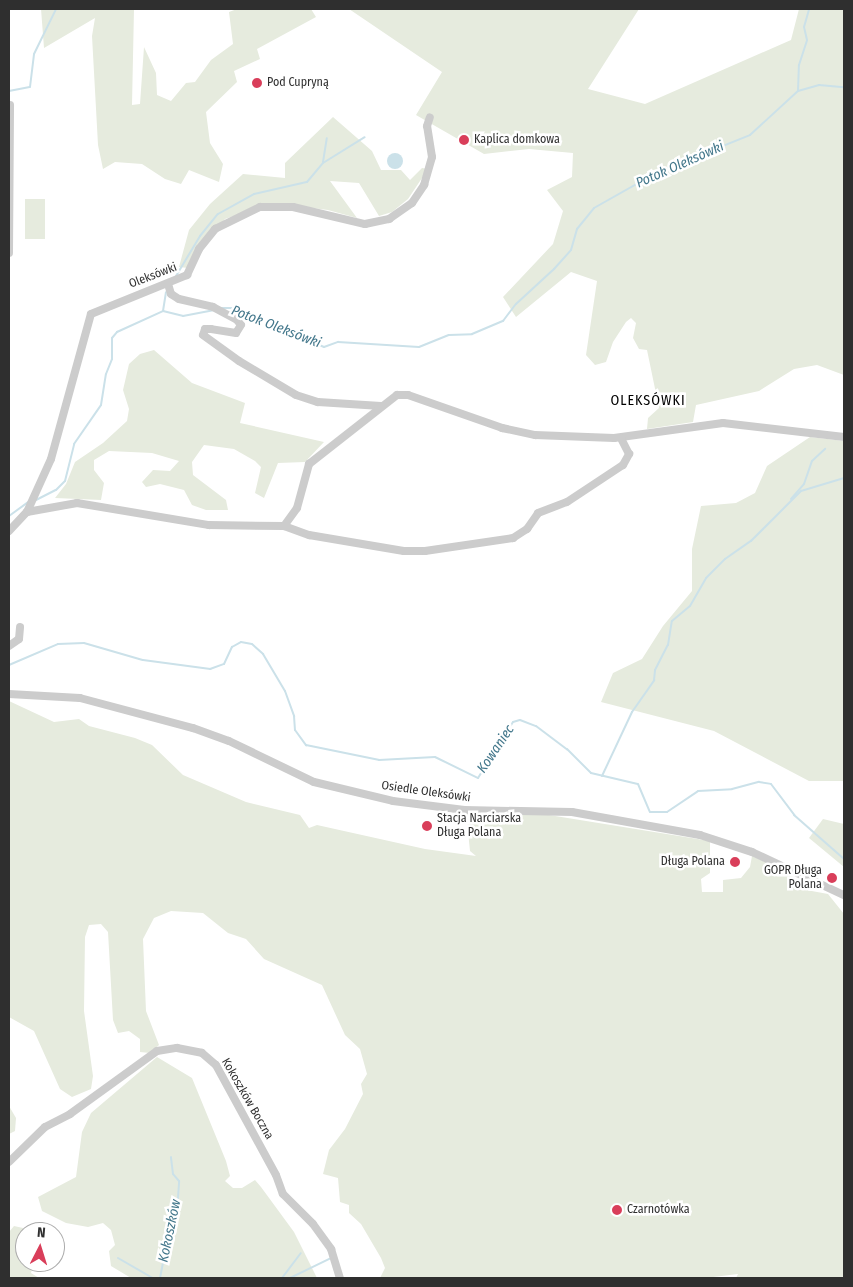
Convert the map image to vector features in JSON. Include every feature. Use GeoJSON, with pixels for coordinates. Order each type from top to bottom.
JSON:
{"type":"FeatureCollection","features":[{"type":"Feature","properties":{"kind":"street"},"geometry":{"type":"LineString","coordinates":[[9,254],[10,104]]}},
{"type":"Feature","properties":{"kind":"street","name":"Oleksówki"},"geometry":{"type":"LineString","coordinates":[[10,526],[27,512],[59,436],[91,314],[142,291],[168,284],[187,275],[199,249],[215,229],[260,207],[294,207],[366,224],[389,218],[412,203],[424,185],[430,169],[427,126],[430,117]]}},
{"type":"Feature","properties":{"kind":"street"},"geometry":{"type":"LineString","coordinates":[[168,284],[171,294],[179,299],[216,308],[236,320],[240,330],[236,333],[205,329],[204,335],[296,395],[326,403],[382,406]]}},
{"type":"Feature","properties":{"kind":"street"},"geometry":{"type":"LineString","coordinates":[[284,526],[297,508],[309,464],[397,395],[408,395],[516,433],[621,438],[723,423],[844,437]]}},
{"type":"Feature","properties":{"kind":"street"},"geometry":{"type":"LineString","coordinates":[[27,512],[77,503],[209,525],[284,526],[309,535],[404,551],[425,551],[513,538],[527,529],[538,513],[567,502],[623,465],[629,454],[621,438]]}},
{"type":"Feature","properties":{"kind":"street"},"geometry":{"type":"LineString","coordinates":[[9,646],[19,639],[20,627]]}},
{"type":"Feature","properties":{"kind":"street","name":"Osiedle Oleksówki"},"geometry":{"type":"LineString","coordinates":[[9,694],[80,698],[193,728],[229,741],[314,782],[394,801],[464,810],[572,812],[700,835],[752,852],[844,895]]}},
{"type":"Feature","properties":{"kind":"street","name":"Kokoszków Boczna"},"geometry":{"type":"LineString","coordinates":[[9,1162],[45,1127],[70,1114],[157,1051],[177,1048],[202,1053],[216,1065],[276,1175],[283,1194],[312,1224],[330,1249],[340,1278]]}},
{"type":"Feature","properties":{"kind":"shaded area"},"geometry":{"type":"Polygon","coordinates":[[[41,9],[134,9],[132,105],[140,104],[144,47],[156,73],[157,95],[171,101],[186,83],[195,82],[211,60],[233,44],[229,12],[237,9],[311,9],[316,17],[257,49],[260,59],[234,71],[237,82],[206,112],[210,143],[223,164],[219,182],[189,170],[181,184],[165,179],[142,164],[115,162],[103,169],[98,145],[92,36],[95,18],[44,48],[41,9]]]}},
{"type":"Feature","properties":{"kind":"shaded area"},"geometry":{"type":"Polygon","coordinates":[[[349,9],[639,9],[588,89],[645,104],[791,40],[799,9],[844,9],[844,375],[817,365],[794,369],[759,391],[696,405],[693,422],[647,429],[648,418],[659,408],[647,350],[639,349],[633,338],[636,323],[631,318],[626,322],[613,342],[606,362],[595,365],[586,355],[597,281],[571,272],[516,317],[503,297],[553,244],[563,211],[547,190],[572,177],[573,153],[529,149],[484,154],[416,115],[442,72],[349,9]]]}},
{"type":"Feature","properties":{"kind":"shaded area"},"geometry":{"type":"Polygon","coordinates":[[[333,117],[372,151],[381,170],[401,170],[410,180],[422,168],[428,169],[408,199],[392,212],[379,216],[359,183],[330,181],[357,218],[328,210],[272,203],[225,219],[188,268],[179,267],[189,230],[210,204],[243,174],[285,178],[285,163],[333,117]]]}},
{"type":"Feature","properties":{"kind":"shaded area"},"geometry":{"type":"Polygon","coordinates":[[[25,199],[45,199],[45,239],[25,239],[25,199]]]}},
{"type":"Feature","properties":{"kind":"shaded area"},"geometry":{"type":"Polygon","coordinates":[[[154,350],[192,383],[245,403],[240,423],[324,442],[305,462],[278,463],[264,498],[255,493],[261,467],[255,461],[234,449],[204,445],[192,462],[193,475],[226,500],[228,510],[206,510],[192,505],[184,490],[160,484],[146,487],[142,482],[153,470],[170,471],[179,461],[152,453],[109,451],[94,460],[94,470],[104,483],[101,500],[55,498],[66,484],[75,462],[103,443],[127,421],[129,409],[123,390],[129,364],[140,354],[154,350]]]}},
{"type":"Feature","properties":{"kind":"shaded area"},"geometry":{"type":"Polygon","coordinates":[[[810,437],[844,441],[844,781],[809,781],[714,731],[601,702],[613,673],[642,659],[663,626],[692,591],[692,549],[701,506],[736,503],[755,493],[767,466],[810,437]]]}},
{"type":"Feature","properties":{"kind":"shaded area"},"geometry":{"type":"Polygon","coordinates":[[[9,701],[54,722],[79,719],[89,726],[135,738],[152,745],[183,775],[246,802],[300,815],[309,828],[317,825],[425,849],[476,856],[470,851],[466,812],[549,815],[710,841],[710,873],[701,879],[702,892],[723,892],[723,880],[741,878],[750,867],[752,856],[791,874],[801,889],[828,894],[844,914],[844,1278],[736,1278],[738,1274],[705,1278],[380,1278],[385,1268],[381,1258],[361,1224],[349,1213],[349,1205],[340,1202],[338,1178],[323,1174],[329,1150],[345,1129],[363,1094],[361,1084],[367,1074],[360,1049],[345,1035],[322,985],[264,959],[246,939],[228,933],[203,913],[171,911],[154,918],[143,939],[146,1011],[159,1045],[150,1053],[140,1052],[140,1039],[129,1031],[118,1033],[113,1020],[108,932],[101,924],[89,925],[85,937],[84,1011],[93,1076],[91,1089],[72,1097],[60,1089],[34,1031],[9,1017],[9,701]]]}},
{"type":"Feature","properties":{"kind":"shaded area"},"geometry":{"type":"Polygon","coordinates":[[[823,819],[844,824],[844,867],[809,838],[823,819]]]}},
{"type":"Feature","properties":{"kind":"shaded area"},"geometry":{"type":"Polygon","coordinates":[[[157,1057],[192,1078],[226,1161],[230,1176],[225,1181],[233,1188],[242,1188],[255,1180],[294,1232],[317,1278],[131,1278],[111,1266],[109,1251],[115,1245],[111,1230],[103,1223],[88,1227],[66,1223],[42,1211],[38,1197],[76,1177],[82,1132],[91,1113],[157,1057]]]}},
{"type":"Feature","properties":{"kind":"shaded area"},"geometry":{"type":"Polygon","coordinates":[[[9,1106],[16,1118],[15,1131],[9,1134],[9,1106]]]}},
{"type":"Feature","properties":{"kind":"shaded area"},"geometry":{"type":"Polygon","coordinates":[[[15,1226],[15,1272],[31,1272],[39,1278],[9,1278],[9,1232],[15,1226]]]}},
{"type":"Feature","properties":{"kind":"water"},"geometry":{"type":"Polygon","coordinates":[[[395,153],[403,161],[395,169],[387,161],[395,153]]]}},
{"type":"Feature","properties":{"kind":"waterway"},"geometry":{"type":"LineString","coordinates":[[9,91],[30,87],[34,54],[56,9]]}},
{"type":"Feature","properties":{"kind":"waterway"},"geometry":{"type":"LineString","coordinates":[[798,91],[799,65],[807,40],[804,27],[809,9]]}},
{"type":"Feature","properties":{"kind":"waterway","name":"Potok Oleksówki"},"geometry":{"type":"LineString","coordinates":[[218,308],[233,308],[324,347],[338,342],[419,347],[449,335],[472,334],[503,321],[516,304],[554,269],[571,250],[577,229],[594,208],[658,172],[750,135],[798,91],[819,85],[844,87]]}},
{"type":"Feature","properties":{"kind":"waterway"},"geometry":{"type":"LineString","coordinates":[[176,276],[200,236],[218,214],[254,194],[307,182],[323,163],[365,137]]}},
{"type":"Feature","properties":{"kind":"waterway"},"geometry":{"type":"LineString","coordinates":[[323,162],[327,138]]}},
{"type":"Feature","properties":{"kind":"waterway"},"geometry":{"type":"LineString","coordinates":[[163,311],[166,292]]}},
{"type":"Feature","properties":{"kind":"waterway","name":"Potok Oleksówki"},"geometry":{"type":"LineString","coordinates":[[36,500],[56,490],[65,481],[74,444],[101,405],[106,374],[112,359],[112,338],[117,332],[163,311],[183,316],[214,310]]}},
{"type":"Feature","properties":{"kind":"waterway"},"geometry":{"type":"LineString","coordinates":[[791,499],[804,484],[812,461],[825,449]]}},
{"type":"Feature","properties":{"kind":"waterway"},"geometry":{"type":"LineString","coordinates":[[602,776],[632,712],[654,680],[655,670],[668,645],[672,621],[690,606],[706,578],[725,559],[751,541],[801,491],[844,478]]}},
{"type":"Feature","properties":{"kind":"waterway","name":"Potok Oleksówki"},"geometry":{"type":"LineString","coordinates":[[9,516],[28,502]]}},
{"type":"Feature","properties":{"kind":"waterway","name":"Kowaniec"},"geometry":{"type":"LineString","coordinates":[[9,665],[58,644],[84,643],[143,660],[210,669],[224,664],[232,647],[241,642],[252,644],[263,654],[285,691],[294,716],[295,730],[306,745],[379,760],[435,757],[478,778],[513,722],[520,720],[536,726],[567,749],[591,773],[638,784],[650,812],[667,812],[698,791],[732,789],[759,782],[771,784],[794,815],[844,859]]}},
{"type":"Feature","properties":{"kind":"waterway","name":"Kokoszków"},"geometry":{"type":"LineString","coordinates":[[160,1278],[171,1222],[177,1212],[179,1181],[173,1174],[171,1157]]}},
{"type":"Feature","properties":{"kind":"waterway"},"geometry":{"type":"LineString","coordinates":[[282,1278],[301,1253]]}},
{"type":"Feature","properties":{"kind":"waterway"},"geometry":{"type":"LineString","coordinates":[[118,1258],[152,1278]]}},
{"type":"Feature","properties":{"kind":"waterway"},"geometry":{"type":"LineString","coordinates":[[290,1278],[331,1258]]}},
{"type":"Feature","properties":{"kind":"place","name":"Pod Cupryną"},"geometry":{"type":"Point","coordinates":[257,83]}},
{"type":"Feature","properties":{"kind":"place","name":"Kaplica domkowa"},"geometry":{"type":"Point","coordinates":[464,140]}},
{"type":"Feature","properties":{"kind":"place","name":"Stacja Narciarska Długa Polana"},"geometry":{"type":"Point","coordinates":[427,826]}},
{"type":"Feature","properties":{"kind":"place","name":"Długa Polana"},"geometry":{"type":"Point","coordinates":[735,862]}},
{"type":"Feature","properties":{"kind":"place","name":"GOPR Długa Polana"},"geometry":{"type":"Point","coordinates":[832,878]}},
{"type":"Feature","properties":{"kind":"place","name":"Czarnotówka"},"geometry":{"type":"Point","coordinates":[617,1210]}},
{"type":"Feature","properties":{"kind":"district","name":"OLEKSÓWKI"},"geometry":{"type":"Point","coordinates":[648,401]}}]}
